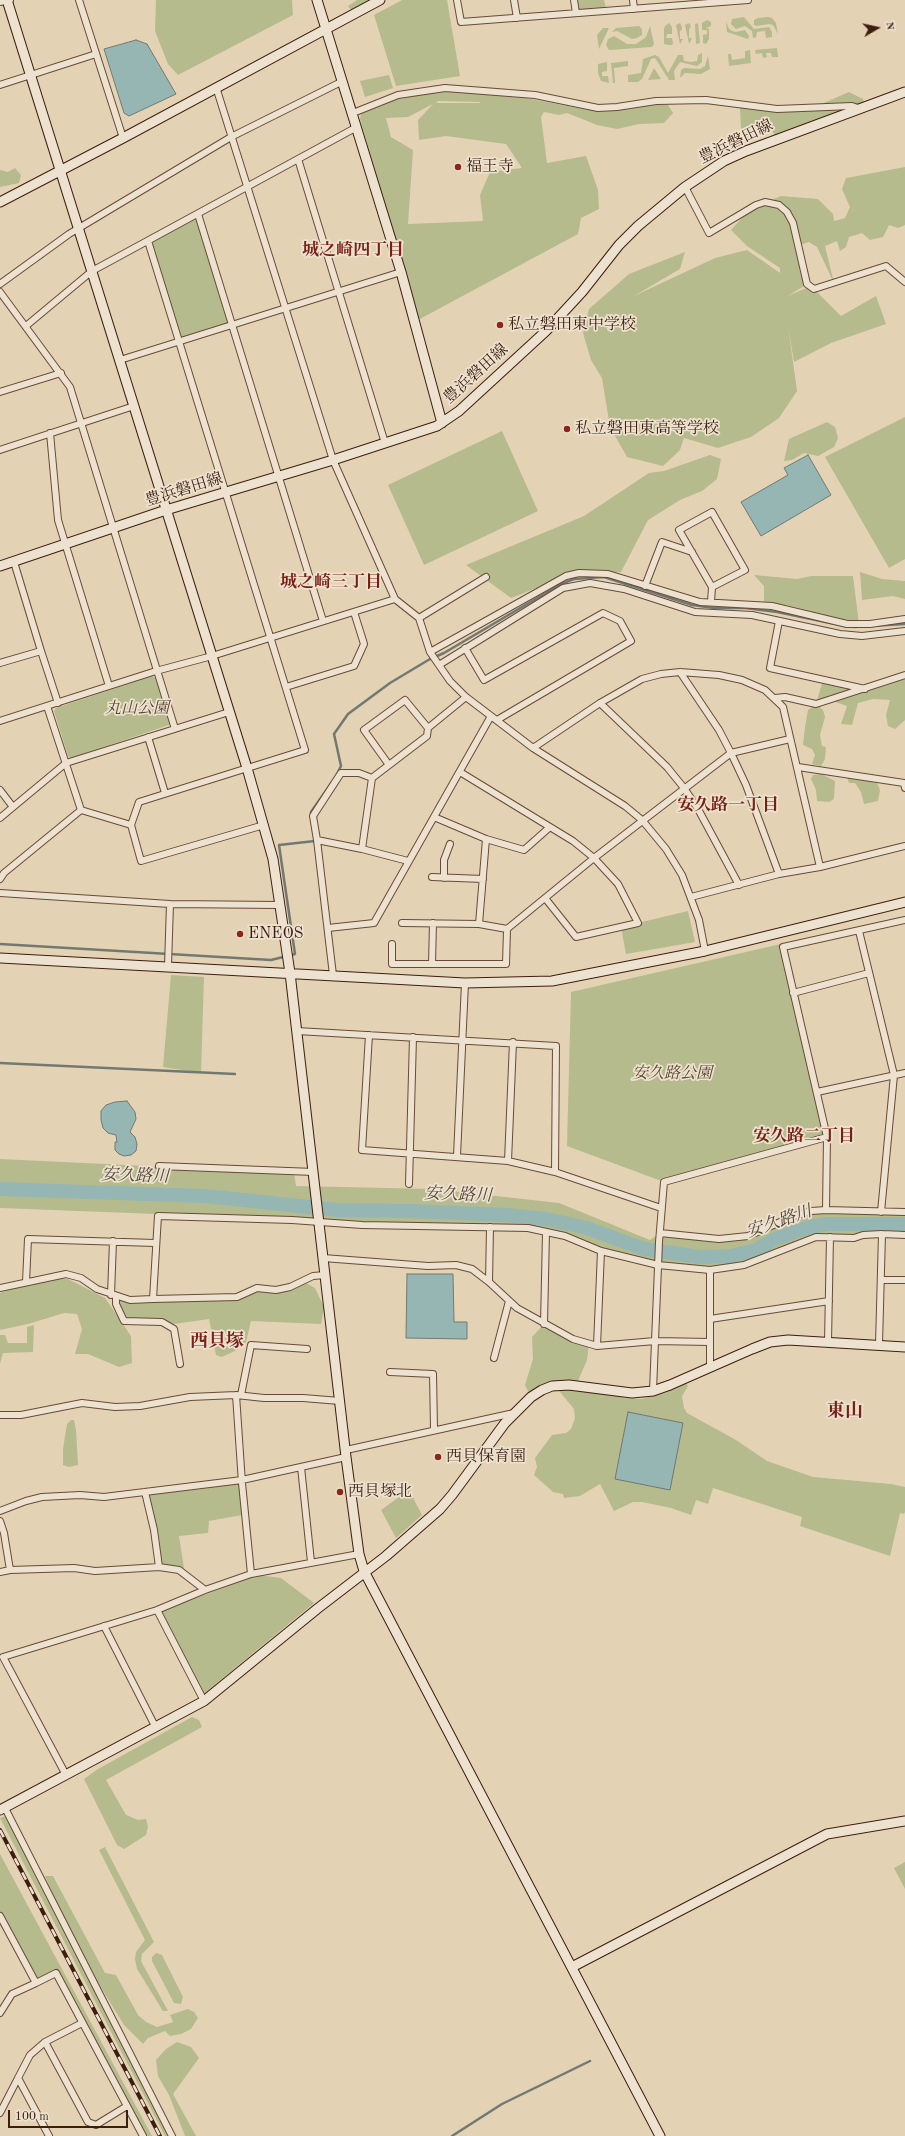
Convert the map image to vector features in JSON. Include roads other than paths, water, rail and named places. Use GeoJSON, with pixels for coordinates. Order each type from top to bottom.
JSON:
{"type":"FeatureCollection","features":[{"type":"Feature","properties":{"kind":"street"},"geometry":{"type":"LineString","coordinates":[[79,0],[123,138]]}},
{"type":"Feature","properties":{"kind":"street"},"geometry":{"type":"LineString","coordinates":[[317,0],[327,28],[401,272],[442,423]]}},
{"type":"Feature","properties":{"kind":"street"},"geometry":{"type":"LineString","coordinates":[[0,202],[123,138],[380,0]]}},
{"type":"Feature","properties":{"kind":"street"},"geometry":{"type":"LineString","coordinates":[[457,0],[461,22],[748,0]]}},
{"type":"Feature","properties":{"kind":"street"},"geometry":{"type":"LineString","coordinates":[[514,0],[517,18]]}},
{"type":"Feature","properties":{"kind":"street"},"geometry":{"type":"LineString","coordinates":[[574,0],[576,13]]}},
{"type":"Feature","properties":{"kind":"street"},"geometry":{"type":"LineString","coordinates":[[633,0],[634,9]]}},
{"type":"Feature","properties":{"kind":"street"},"geometry":{"type":"LineString","coordinates":[[6,1],[62,170],[264,825],[273,859],[290,973],[346,1453],[359,1554],[364,1571],[660,2136]]}},
{"type":"Feature","properties":{"kind":"street"},"geometry":{"type":"LineString","coordinates":[[0,85],[96,54]]}},
{"type":"Feature","properties":{"kind":"street"},"geometry":{"type":"LineString","coordinates":[[0,284],[79,228],[231,137],[343,81]]}},
{"type":"Feature","properties":{"kind":"street"},"geometry":{"type":"LineString","coordinates":[[216,87],[333,460],[395,599],[419,618],[430,652],[450,681],[466,697],[533,748],[626,806],[642,820],[666,849],[682,875],[699,920],[705,951]]}},
{"type":"Feature","properties":{"kind":"street"},"geometry":{"type":"LineString","coordinates":[[353,113],[398,95],[450,88],[535,95],[598,108],[617,107],[656,101],[706,100],[777,109],[845,106],[858,108]]}},
{"type":"Feature","properties":{"kind":"street","name":"豊浜磐田線"},"geometry":{"type":"LineString","coordinates":[[0,566],[166,510],[226,493],[278,475],[333,460],[442,423],[459,411],[546,332],[582,292],[619,245],[638,226],[685,187],[724,161],[746,151],[858,108],[905,92]]}},
{"type":"Feature","properties":{"kind":"street"},"geometry":{"type":"LineString","coordinates":[[26,326],[92,271],[357,127]]}},
{"type":"Feature","properties":{"kind":"street"},"geometry":{"type":"LineString","coordinates":[[298,159],[385,443]]}},
{"type":"Feature","properties":{"kind":"street"},"geometry":{"type":"LineString","coordinates":[[685,187],[710,233],[756,205],[765,202],[779,205],[786,212],[793,223],[807,284],[814,289],[886,266],[905,282]]}},
{"type":"Feature","properties":{"kind":"street"},"geometry":{"type":"LineString","coordinates":[[198,214],[323,621]]}},
{"type":"Feature","properties":{"kind":"street"},"geometry":{"type":"LineString","coordinates":[[148,241],[305,750],[139,802],[131,825],[141,861],[264,825]]}},
{"type":"Feature","properties":{"kind":"street"},"geometry":{"type":"LineString","coordinates":[[120,360],[285,307],[401,272]]}},
{"type":"Feature","properties":{"kind":"street"},"geometry":{"type":"LineString","coordinates":[[0,292],[70,386],[175,729]]}},
{"type":"Feature","properties":{"kind":"street"},"geometry":{"type":"LineString","coordinates":[[0,392],[61,372]]}},
{"type":"Feature","properties":{"kind":"street"},"geometry":{"type":"LineString","coordinates":[[0,450],[134,406]]}},
{"type":"Feature","properties":{"kind":"street"},"geometry":{"type":"LineString","coordinates":[[50,433],[58,520],[109,686]]}},
{"type":"Feature","properties":{"kind":"street"},"geometry":{"type":"LineString","coordinates":[[711,602],[712,587],[679,530],[712,512],[745,570],[712,587]]}},
{"type":"Feature","properties":{"kind":"street"},"geometry":{"type":"LineString","coordinates":[[644,586],[662,542],[692,552]]}},
{"type":"Feature","properties":{"kind":"street"},"geometry":{"type":"LineString","coordinates":[[14,562],[58,703]]}},
{"type":"Feature","properties":{"kind":"street"},"geometry":{"type":"LineString","coordinates":[[430,652],[566,576],[594,572],[608,574],[682,598],[711,602],[772,606],[846,624],[870,624],[905,619]]}},
{"type":"Feature","properties":{"kind":"street"},"geometry":{"type":"LineString","coordinates":[[419,618],[486,577]]}},
{"type":"Feature","properties":{"kind":"street"},"geometry":{"type":"LineString","coordinates":[[624,589],[628,580]]}},
{"type":"Feature","properties":{"kind":"street"},"geometry":{"type":"LineString","coordinates":[[439,665],[563,588],[590,583],[624,589],[694,612],[752,615],[840,634],[862,636],[905,631]]}},
{"type":"Feature","properties":{"kind":"street"},"geometry":{"type":"LineString","coordinates":[[0,721],[156,671],[212,656],[271,636],[395,599]]}},
{"type":"Feature","properties":{"kind":"street"},"geometry":{"type":"LineString","coordinates":[[286,687],[354,666],[364,644],[354,612]]}},
{"type":"Feature","properties":{"kind":"street"},"geometry":{"type":"LineString","coordinates":[[328,928],[374,923],[460,772],[494,718],[631,641],[620,621],[603,613],[484,680],[465,648]]}},
{"type":"Feature","properties":{"kind":"street"},"geometry":{"type":"LineString","coordinates":[[812,628],[815,617]]}},
{"type":"Feature","properties":{"kind":"street"},"geometry":{"type":"LineString","coordinates":[[779,621],[770,668],[865,689]]}},
{"type":"Feature","properties":{"kind":"street"},"geometry":{"type":"LineString","coordinates":[[0,663],[41,651]]}},
{"type":"Feature","properties":{"kind":"street"},"geometry":{"type":"LineString","coordinates":[[533,748],[600,703],[642,679],[661,674],[680,672],[742,680],[765,690],[783,706],[820,867]]}},
{"type":"Feature","properties":{"kind":"street"},"geometry":{"type":"LineString","coordinates":[[680,672],[720,730],[746,785],[778,874]]}},
{"type":"Feature","properties":{"kind":"street"},"geometry":{"type":"LineString","coordinates":[[775,698],[785,698],[816,704],[905,675]]}},
{"type":"Feature","properties":{"kind":"street"},"geometry":{"type":"LineString","coordinates":[[362,849],[372,778],[427,736],[428,728],[466,697]]}},
{"type":"Feature","properties":{"kind":"street"},"geometry":{"type":"LineString","coordinates":[[389,765],[364,730],[405,700],[428,728]]}},
{"type":"Feature","properties":{"kind":"street"},"geometry":{"type":"LineString","coordinates":[[600,703],[667,767],[684,788],[698,809],[739,885]]}},
{"type":"Feature","properties":{"kind":"street"},"geometry":{"type":"LineString","coordinates":[[47,706],[81,810]]}},
{"type":"Feature","properties":{"kind":"street"},"geometry":{"type":"LineString","coordinates":[[0,818],[66,763],[229,712]]}},
{"type":"Feature","properties":{"kind":"street"},"geometry":{"type":"LineString","coordinates":[[148,737],[165,793]]}},
{"type":"Feature","properties":{"kind":"street"},"geometry":{"type":"LineString","coordinates":[[392,944],[392,964],[506,964],[507,929],[642,820],[731,753],[790,740]]}},
{"type":"Feature","properties":{"kind":"street"},"geometry":{"type":"LineString","coordinates":[[798,767],[904,783],[905,788]]}},
{"type":"Feature","properties":{"kind":"street"},"geometry":{"type":"LineString","coordinates":[[333,975],[313,816],[341,772],[359,773],[372,778]]}},
{"type":"Feature","properties":{"kind":"street"},"geometry":{"type":"LineString","coordinates":[[460,772],[573,841],[594,858],[618,884],[638,923],[576,937],[545,898]]}},
{"type":"Feature","properties":{"kind":"street"},"geometry":{"type":"LineString","coordinates":[[0,790],[13,807]]}},
{"type":"Feature","properties":{"kind":"street"},"geometry":{"type":"LineString","coordinates":[[81,810],[131,825]]}},
{"type":"Feature","properties":{"kind":"street"},"geometry":{"type":"LineString","coordinates":[[0,879],[4,873],[81,810]]}},
{"type":"Feature","properties":{"kind":"street"},"geometry":{"type":"LineString","coordinates":[[434,817],[486,839],[524,850],[550,827]]}},
{"type":"Feature","properties":{"kind":"street"},"geometry":{"type":"LineString","coordinates":[[479,924],[486,839]]}},
{"type":"Feature","properties":{"kind":"street"},"geometry":{"type":"LineString","coordinates":[[317,840],[362,849],[408,861]]}},
{"type":"Feature","properties":{"kind":"street"},"geometry":{"type":"LineString","coordinates":[[444,878],[444,860],[450,844]]}},
{"type":"Feature","properties":{"kind":"street"},"geometry":{"type":"LineString","coordinates":[[691,897],[778,874],[820,867],[905,846]]}},
{"type":"Feature","properties":{"kind":"street"},"geometry":{"type":"LineString","coordinates":[[432,877],[483,879]]}},
{"type":"Feature","properties":{"kind":"street"},"geometry":{"type":"LineString","coordinates":[[0,893],[170,904],[279,905]]}},
{"type":"Feature","properties":{"kind":"street"},"geometry":{"type":"LineString","coordinates":[[0,958],[466,983],[552,981],[705,951],[905,902]]}},
{"type":"Feature","properties":{"kind":"street"},"geometry":{"type":"LineString","coordinates":[[168,966],[170,904]]}},
{"type":"Feature","properties":{"kind":"street"},"geometry":{"type":"LineString","coordinates":[[826,1210],[827,1137],[783,947],[905,920]]}},
{"type":"Feature","properties":{"kind":"street"},"geometry":{"type":"LineString","coordinates":[[402,923],[479,924],[507,929]]}},
{"type":"Feature","properties":{"kind":"street"},"geometry":{"type":"LineString","coordinates":[[432,964],[433,923]]}},
{"type":"Feature","properties":{"kind":"street"},"geometry":{"type":"LineString","coordinates":[[859,931],[894,1075],[882,1212]]}},
{"type":"Feature","properties":{"kind":"street"},"geometry":{"type":"LineString","coordinates":[[793,993],[869,974]]}},
{"type":"Feature","properties":{"kind":"street"},"geometry":{"type":"LineString","coordinates":[[457,1156],[466,983]]}},
{"type":"Feature","properties":{"kind":"street"},"geometry":{"type":"LineString","coordinates":[[297,1031],[513,1042],[556,1046],[555,1172]]}},
{"type":"Feature","properties":{"kind":"street"},"geometry":{"type":"LineString","coordinates":[[369,1035],[362,1150],[508,1161],[555,1172],[661,1208]]}},
{"type":"Feature","properties":{"kind":"street"},"geometry":{"type":"LineString","coordinates":[[409,1184],[414,1037]]}},
{"type":"Feature","properties":{"kind":"street"},"geometry":{"type":"LineString","coordinates":[[508,1161],[513,1042]]}},
{"type":"Feature","properties":{"kind":"street"},"geometry":{"type":"LineString","coordinates":[[817,1092],[905,1073]]}},
{"type":"Feature","properties":{"kind":"street"},"geometry":{"type":"LineString","coordinates":[[652,1391],[659,1242],[664,1182],[827,1137]]}},
{"type":"Feature","properties":{"kind":"street"},"geometry":{"type":"LineString","coordinates":[[159,1166],[314,1172]]}},
{"type":"Feature","properties":{"kind":"street"},"geometry":{"type":"LineString","coordinates":[[660,1233],[719,1239],[748,1236],[794,1216],[810,1211],[905,1212]]}},
{"type":"Feature","properties":{"kind":"street"},"geometry":{"type":"LineString","coordinates":[[153,1300],[155,1243],[158,1216],[362,1225],[528,1228],[565,1236],[601,1251],[658,1265],[710,1270],[744,1265],[774,1255],[816,1237],[854,1238],[863,1234],[905,1235]]}},
{"type":"Feature","properties":{"kind":"street"},"geometry":{"type":"LineString","coordinates":[[488,1282],[490,1227]]}},
{"type":"Feature","properties":{"kind":"street"},"geometry":{"type":"LineString","coordinates":[[544,1324],[546,1232]]}},
{"type":"Feature","properties":{"kind":"street"},"geometry":{"type":"LineString","coordinates":[[879,1344],[882,1234]]}},
{"type":"Feature","properties":{"kind":"street"},"geometry":{"type":"LineString","coordinates":[[828,1342],[830,1237]]}},
{"type":"Feature","properties":{"kind":"street"},"geometry":{"type":"LineString","coordinates":[[26,1282],[28,1239],[155,1243]]}},
{"type":"Feature","properties":{"kind":"street"},"geometry":{"type":"LineString","coordinates":[[113,1241],[114,1296],[124,1321],[162,1322],[174,1329],[180,1364]]}},
{"type":"Feature","properties":{"kind":"street"},"geometry":{"type":"LineString","coordinates":[[597,1346],[601,1251]]}},
{"type":"Feature","properties":{"kind":"street"},"geometry":{"type":"LineString","coordinates":[[323,1258],[428,1266],[456,1265],[472,1269],[517,1308],[573,1339],[597,1346],[655,1341],[710,1342]]}},
{"type":"Feature","properties":{"kind":"street"},"geometry":{"type":"LineString","coordinates":[[710,1270],[710,1366]]}},
{"type":"Feature","properties":{"kind":"street"},"geometry":{"type":"LineString","coordinates":[[0,1288],[66,1274],[81,1278],[114,1296],[130,1300],[237,1297],[257,1288],[276,1290],[290,1287],[313,1276],[325,1275]]}},
{"type":"Feature","properties":{"kind":"street"},"geometry":{"type":"LineString","coordinates":[[881,1280],[905,1280]]}},
{"type":"Feature","properties":{"kind":"street"},"geometry":{"type":"LineString","coordinates":[[494,1358],[510,1301]]}},
{"type":"Feature","properties":{"kind":"street"},"geometry":{"type":"LineString","coordinates":[[710,1319],[829,1301]]}},
{"type":"Feature","properties":{"kind":"street"},"geometry":{"type":"LineString","coordinates":[[172,2136],[2,1809],[204,1701],[364,1571],[386,1556],[440,1509],[514,1413],[531,1397],[542,1390],[555,1386],[569,1385],[632,1393],[652,1391],[670,1385],[710,1366],[770,1342],[788,1340],[879,1344],[905,1347]]}},
{"type":"Feature","properties":{"kind":"street"},"geometry":{"type":"LineString","coordinates":[[251,1574],[242,1480],[238,1395],[251,1345],[307,1349]]}},
{"type":"Feature","properties":{"kind":"street"},"geometry":{"type":"LineString","coordinates":[[390,1372],[433,1374],[434,1429]]}},
{"type":"Feature","properties":{"kind":"street"},"geometry":{"type":"LineString","coordinates":[[0,1415],[21,1415],[82,1403],[115,1407],[140,1406],[190,1397],[238,1395],[340,1401]]}},
{"type":"Feature","properties":{"kind":"street"},"geometry":{"type":"LineString","coordinates":[[0,1512],[26,1501],[42,1497],[80,1495],[104,1497],[242,1480],[301,1467],[434,1429],[514,1413]]}},
{"type":"Feature","properties":{"kind":"street"},"geometry":{"type":"LineString","coordinates":[[301,1467],[311,1562]]}},
{"type":"Feature","properties":{"kind":"street"},"geometry":{"type":"LineString","coordinates":[[145,1492],[154,1530],[158,1567]]}},
{"type":"Feature","properties":{"kind":"street"},"geometry":{"type":"LineString","coordinates":[[0,1521],[4,1532],[10,1570]]}},
{"type":"Feature","properties":{"kind":"street"},"geometry":{"type":"LineString","coordinates":[[66,1775],[3,1657],[157,1610],[205,1590],[251,1574],[359,1554]]}},
{"type":"Feature","properties":{"kind":"street"},"geometry":{"type":"LineString","coordinates":[[0,1572],[10,1570],[74,1568],[94,1571],[158,1567],[180,1570],[205,1590]]}},
{"type":"Feature","properties":{"kind":"street"},"geometry":{"type":"LineString","coordinates":[[157,1610],[204,1701]]}},
{"type":"Feature","properties":{"kind":"street"},"geometry":{"type":"LineString","coordinates":[[104,1626],[155,1726]]}},
{"type":"Feature","properties":{"kind":"street"},"geometry":{"type":"LineString","coordinates":[[572,1967],[827,1834],[905,1821]]}},
{"type":"Feature","properties":{"kind":"street"},"geometry":{"type":"LineString","coordinates":[[0,1916],[36,1983]]}},
{"type":"Feature","properties":{"kind":"street"},"geometry":{"type":"LineString","coordinates":[[0,2013],[12,1994],[56,1973],[143,2136]]}},
{"type":"Feature","properties":{"kind":"street"},"geometry":{"type":"LineString","coordinates":[[0,2111],[30,2056],[45,2042],[82,2023]]}},
{"type":"Feature","properties":{"kind":"street"},"geometry":{"type":"LineString","coordinates":[[45,2042],[88,2122],[96,2125],[127,2106]]}},
{"type":"Feature","properties":{"kind":"street"},"geometry":{"type":"LineString","coordinates":[[18,2078],[49,2136]]}},
{"type":"Feature","properties":{"kind":"water"},"geometry":{"type":"Polygon","coordinates":[[[136,40],[147,44],[176,94],[129,116],[124,113],[104,49],[136,40]]]}},
{"type":"Feature","properties":{"kind":"water"},"geometry":{"type":"Polygon","coordinates":[[[808,455],[831,495],[761,536],[741,502],[788,475],[784,468],[808,455]]]}},
{"type":"Feature","properties":{"kind":"water"},"geometry":{"type":"Polygon","coordinates":[[[127,1101],[135,1112],[136,1119],[130,1132],[135,1137],[137,1144],[136,1151],[131,1155],[124,1156],[115,1150],[115,1142],[117,1142],[116,1135],[108,1133],[103,1128],[101,1111],[106,1105],[115,1102],[127,1101]]]}},
{"type":"Feature","properties":{"kind":"water"},"geometry":{"type":"Polygon","coordinates":[[[407,1274],[453,1274],[454,1322],[467,1322],[467,1339],[406,1338],[407,1274]]]}},
{"type":"Feature","properties":{"kind":"water"},"geometry":{"type":"Polygon","coordinates":[[[628,1412],[683,1423],[670,1490],[615,1479],[628,1412]]]}},
{"type":"Feature","properties":{"kind":"waterway"},"geometry":{"type":"LineString","coordinates":[[335,778],[341,766],[334,734],[348,714],[390,683],[430,659],[444,653],[561,584],[574,579],[604,577],[692,605],[714,608],[745,608],[777,612],[845,626]]}},
{"type":"Feature","properties":{"kind":"waterway"},"geometry":{"type":"LineString","coordinates":[[854,627],[905,624]]}},
{"type":"Feature","properties":{"kind":"waterway"},"geometry":{"type":"LineString","coordinates":[[311,816],[311,812],[332,782]]}},
{"type":"Feature","properties":{"kind":"waterway"},"geometry":{"type":"LineString","coordinates":[[0,944],[271,960],[295,954],[279,845],[315,841],[315,839]]}},
{"type":"Feature","properties":{"kind":"waterway"},"geometry":{"type":"LineString","coordinates":[[0,1063],[235,1074]]}},
{"type":"Feature","properties":{"kind":"waterway","name":"安久路川"},"geometry":{"type":"LineString","coordinates":[[0,1189],[205,1196],[337,1210],[507,1215],[546,1219],[587,1228],[644,1249],[700,1257],[731,1256],[756,1250],[775,1239],[809,1227],[828,1224],[905,1224]]}},
{"type":"Feature","properties":{"kind":"waterway"},"geometry":{"type":"LineString","coordinates":[[452,2136],[502,2104],[590,2061]]}},
{"type":"Feature","properties":{"kind":"railway"},"geometry":{"type":"LineString","coordinates":[[0,1830],[160,2136]]}},
{"type":"Feature","properties":{"kind":"place","name":"福王寺"},"geometry":{"type":"Point","coordinates":[458,167]}},
{"type":"Feature","properties":{"kind":"place","name":"私立磐田東中学校"},"geometry":{"type":"Point","coordinates":[500,325]}},
{"type":"Feature","properties":{"kind":"place","name":"私立磐田東高等学校"},"geometry":{"type":"Point","coordinates":[567,429]}},
{"type":"Feature","properties":{"kind":"place","name":"ENEOS"},"geometry":{"type":"Point","coordinates":[240,934]}},
{"type":"Feature","properties":{"kind":"place","name":"西貝保育園"},"geometry":{"type":"Point","coordinates":[438,1457]}},
{"type":"Feature","properties":{"kind":"place","name":"西貝塚北"},"geometry":{"type":"Point","coordinates":[340,1492]}},
{"type":"Feature","properties":{"kind":"district","name":"城之崎四丁目"},"geometry":{"type":"Point","coordinates":[353,251]}},
{"type":"Feature","properties":{"kind":"district","name":"城之崎三丁目"},"geometry":{"type":"Point","coordinates":[331,583]}},
{"type":"Feature","properties":{"kind":"district","name":"安久路一丁目"},"geometry":{"type":"Point","coordinates":[728,806]}},
{"type":"Feature","properties":{"kind":"district","name":"安久路二丁目"},"geometry":{"type":"Point","coordinates":[804,1137]}},
{"type":"Feature","properties":{"kind":"district","name":"西貝塚"},"geometry":{"type":"Point","coordinates":[217,1341]}},
{"type":"Feature","properties":{"kind":"district","name":"東山"},"geometry":{"type":"Point","coordinates":[845,1411]}},
{"type":"Feature","properties":{"kind":"park label","name":"丸山公園"},"geometry":{"type":"Point","coordinates":[137,709]}},
{"type":"Feature","properties":{"kind":"park label","name":"安久路公園"},"geometry":{"type":"Point","coordinates":[672,1074]}}]}
